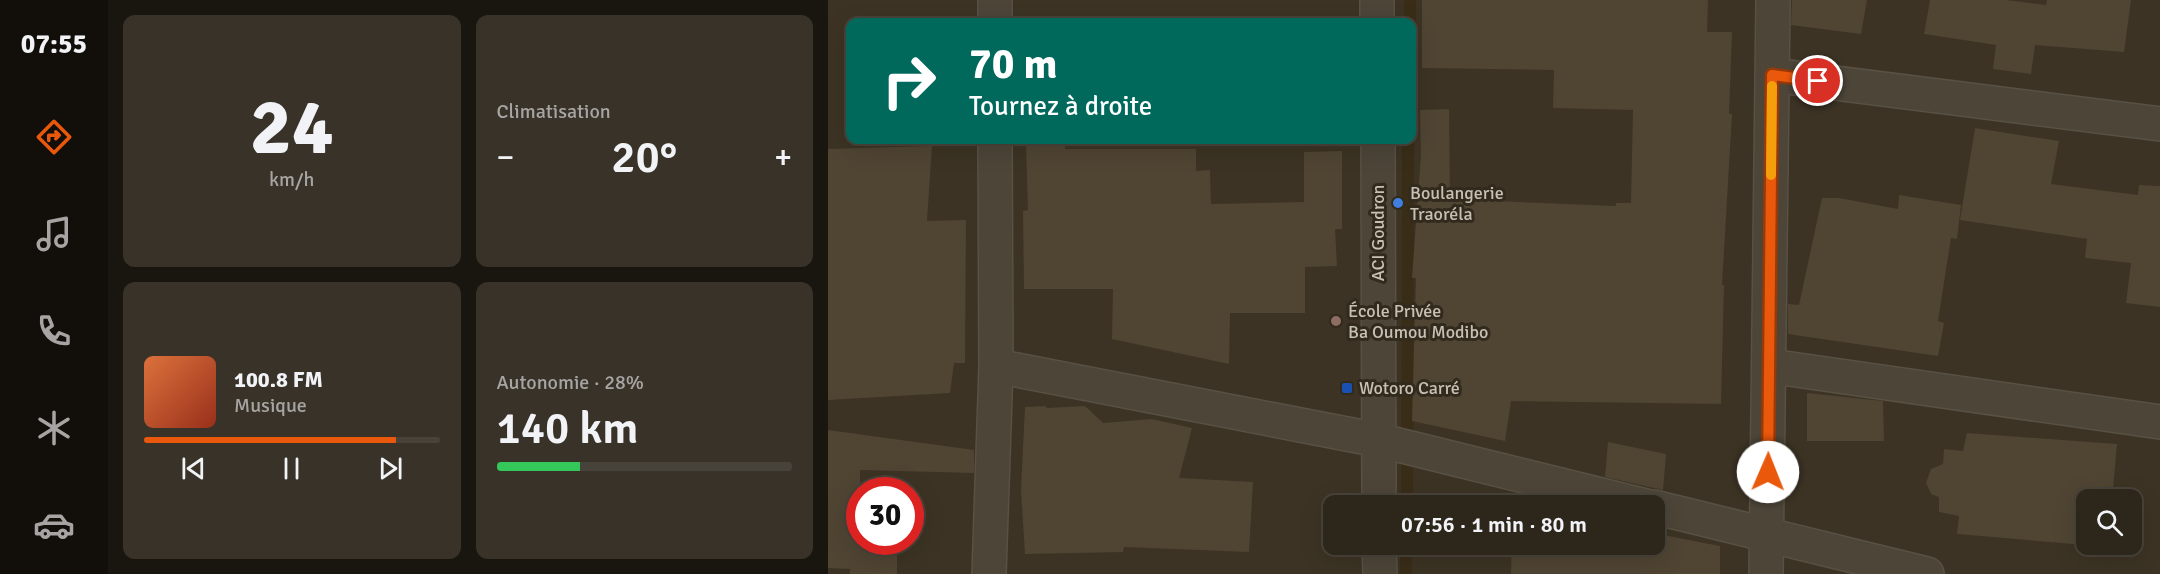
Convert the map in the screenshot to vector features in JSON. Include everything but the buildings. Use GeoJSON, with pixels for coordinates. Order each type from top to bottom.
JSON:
{"type":"FeatureCollection","features":[{"type":"Feature","properties":{"kind":"street"},"geometry":{"type":"LineString","coordinates":[[995,0],[995,18]]}},
{"type":"Feature","properties":{"kind":"street"},"geometry":{"type":"LineString","coordinates":[[1377,0],[1377,18]]}},
{"type":"Feature","properties":{"kind":"street"},"geometry":{"type":"LineString","coordinates":[[1766,574],[1773,0]]}},
{"type":"Feature","properties":{"kind":"street"},"geometry":{"type":"LineString","coordinates":[[1772,75],[2160,124]]}},
{"type":"Feature","properties":{"kind":"street"},"geometry":{"type":"LineString","coordinates":[[989,574],[996,366],[995,144]]}},
{"type":"Feature","properties":{"kind":"street","name":"ACI Goudron"},"geometry":{"type":"LineString","coordinates":[[1377,144],[1379,495]]}},
{"type":"Feature","properties":{"kind":"street"},"geometry":{"type":"LineString","coordinates":[[996,366],[1378,440],[1601,495]]}},
{"type":"Feature","properties":{"kind":"street"},"geometry":{"type":"LineString","coordinates":[[1769,366],[2160,422]]}},
{"type":"Feature","properties":{"kind":"street"},"geometry":{"type":"LineString","coordinates":[[1665,510],[1927,574]]}},
{"type":"Feature","properties":{"kind":"street"},"geometry":{"type":"LineString","coordinates":[[1379,555],[1380,574]]}},
{"type":"Feature","properties":{"kind":"waterway"},"geometry":{"type":"LineString","coordinates":[[1410,0],[1410,18]]}},
{"type":"Feature","properties":{"kind":"waterway"},"geometry":{"type":"LineString","coordinates":[[1407,495],[1408,144]]}},
{"type":"Feature","properties":{"kind":"waterway"},"geometry":{"type":"LineString","coordinates":[[1406,555],[1406,574]]}},
{"type":"Feature","properties":{"kind":"slow traffic"},"geometry":{"type":"LineString","coordinates":[[1771,175],[1772,86]]}},
{"type":"Feature","properties":{"kind":"place","name":"Boulangerie Traoréla"},"geometry":{"type":"Point","coordinates":[1398,203]}},
{"type":"Feature","properties":{"kind":"place","name":"École Privée Ba Oumou Modibo"},"geometry":{"type":"Point","coordinates":[1336,321]}},
{"type":"Feature","properties":{"kind":"place","name":"Wotoro Carré"},"geometry":{"type":"Point","coordinates":[1347,388]}},
{"type":"Feature","properties":{"kind":"route"},"geometry":{"type":"LineString","coordinates":[[1768,472],[1772,75],[1818,81]]}}]}
